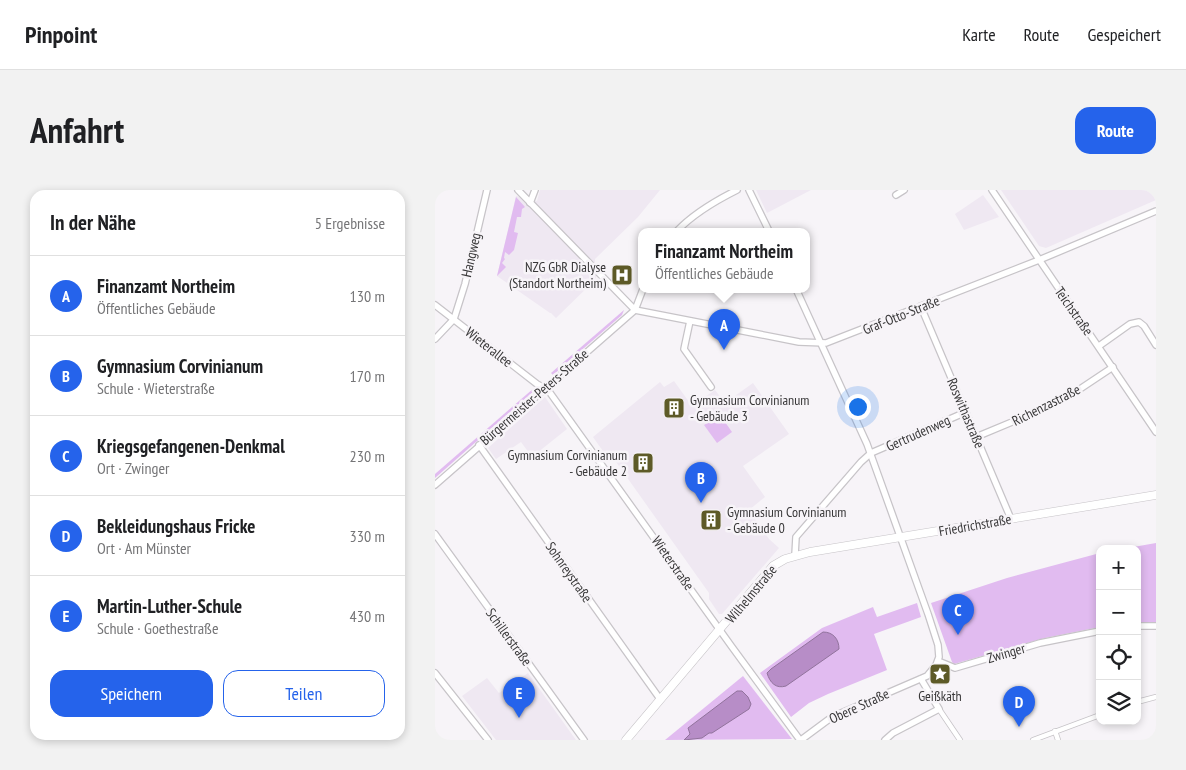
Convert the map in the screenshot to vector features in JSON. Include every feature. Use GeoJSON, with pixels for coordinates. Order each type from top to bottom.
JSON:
{"type":"FeatureCollection","features":[{"type":"Feature","properties":{"kind":"street","name":"Hangweg"},"geometry":{"type":"LineString","coordinates":[[454,319],[465,284],[487,190]]}},
{"type":"Feature","properties":{"kind":"street"},"geometry":{"type":"LineString","coordinates":[[518,190],[635,310],[641,293]]}},
{"type":"Feature","properties":{"kind":"street"},"geometry":{"type":"LineString","coordinates":[[530,203],[535,190]]}},
{"type":"Feature","properties":{"kind":"street"},"geometry":{"type":"LineString","coordinates":[[680,228],[695,214],[737,190]]}},
{"type":"Feature","properties":{"kind":"street"},"geometry":{"type":"LineString","coordinates":[[749,190],[768,228]]}},
{"type":"Feature","properties":{"kind":"street"},"geometry":{"type":"LineString","coordinates":[[896,195],[904,190]]}},
{"type":"Feature","properties":{"kind":"street","name":"Teichstraße"},"geometry":{"type":"LineString","coordinates":[[992,190],[1156,432]]}},
{"type":"Feature","properties":{"kind":"street","name":"Graf-Otto-Straße"},"geometry":{"type":"LineString","coordinates":[[635,310],[799,342],[821,344],[835,341],[921,307],[1156,211]]}},
{"type":"Feature","properties":{"kind":"street"},"geometry":{"type":"LineString","coordinates":[[798,293],[871,453],[938,645],[938,661],[931,672],[921,679],[960,740]]}},
{"type":"Feature","properties":{"kind":"street","name":"Wieterallee"},"geometry":{"type":"LineString","coordinates":[[435,305],[544,388]]}},
{"type":"Feature","properties":{"kind":"street","name":"Roswithastraße"},"geometry":{"type":"LineString","coordinates":[[921,307],[1011,519]]}},
{"type":"Feature","properties":{"kind":"street","name":"Bürgermeister-Peters-Straße"},"geometry":{"type":"LineString","coordinates":[[435,485],[635,310]]}},
{"type":"Feature","properties":{"kind":"street"},"geometry":{"type":"LineString","coordinates":[[435,339],[454,319]]}},
{"type":"Feature","properties":{"kind":"street"},"geometry":{"type":"LineString","coordinates":[[690,321],[684,349],[711,387]]}},
{"type":"Feature","properties":{"kind":"street"},"geometry":{"type":"LineString","coordinates":[[1099,346],[1130,324],[1139,322],[1144,326],[1156,345]]}},
{"type":"Feature","properties":{"kind":"street","name":"Richenzastraße"},"geometry":{"type":"LineString","coordinates":[[976,437],[1036,412],[1077,391],[1113,367]]}},
{"type":"Feature","properties":{"kind":"street","name":"Wieterstraße"},"geometry":{"type":"LineString","coordinates":[[544,388],[548,390],[801,740]]}},
{"type":"Feature","properties":{"kind":"street","name":"Gertrudenweg"},"geometry":{"type":"LineString","coordinates":[[871,453],[966,412]]}},
{"type":"Feature","properties":{"kind":"street","name":"Sohnreystraße"},"geometry":{"type":"LineString","coordinates":[[479,445],[660,699]]}},
{"type":"Feature","properties":{"kind":"street"},"geometry":{"type":"LineString","coordinates":[[795,556],[796,537],[871,453]]}},
{"type":"Feature","properties":{"kind":"street","name":"Friedrichstraße"},"geometry":{"type":"LineString","coordinates":[[795,556],[1156,495]]}},
{"type":"Feature","properties":{"kind":"street","name":"Schillerstraße"},"geometry":{"type":"LineString","coordinates":[[435,534],[584,740]]}},
{"type":"Feature","properties":{"kind":"street","name":"Wilhelmstraße"},"geometry":{"type":"LineString","coordinates":[[626,740],[773,566],[781,560],[795,556]]}},
{"type":"Feature","properties":{"kind":"street"},"geometry":{"type":"LineString","coordinates":[[1141,626],[1156,626]]}},
{"type":"Feature","properties":{"kind":"street","name":"Zwinger"},"geometry":{"type":"LineString","coordinates":[[938,661],[955,668],[1040,643],[1096,632]]}},
{"type":"Feature","properties":{"kind":"street"},"geometry":{"type":"LineString","coordinates":[[435,673],[488,740]]}},
{"type":"Feature","properties":{"kind":"street","name":"Obere Straße"},"geometry":{"type":"LineString","coordinates":[[801,740],[832,717],[921,679]]}},
{"type":"Feature","properties":{"kind":"street"},"geometry":{"type":"LineString","coordinates":[[1141,701],[1156,697]]}},
{"type":"Feature","properties":{"kind":"street"},"geometry":{"type":"LineString","coordinates":[[885,740],[893,733],[939,709]]}},
{"type":"Feature","properties":{"kind":"street"},"geometry":{"type":"LineString","coordinates":[[1033,740],[1096,716]]}},
{"type":"Feature","properties":{"kind":"street"},"geometry":{"type":"LineString","coordinates":[[1055,731],[1058,740]]}},
{"type":"Feature","properties":{"kind":"shaded area"},"geometry":{"type":"Polygon","coordinates":[[[540,190],[660,190],[638,217],[595,259],[596,279],[556,318],[497,276],[516,196],[537,201],[540,190]]]}},
{"type":"Feature","properties":{"kind":"shaded area"},"geometry":{"type":"Polygon","coordinates":[[[756,190],[811,190],[767,213],[756,190]]]}},
{"type":"Feature","properties":{"kind":"shaded area"},"geometry":{"type":"Polygon","coordinates":[[[1001,190],[1156,190],[1156,200],[1046,248],[1039,246],[1001,190]]]}},
{"type":"Feature","properties":{"kind":"shaded area"},"geometry":{"type":"Polygon","coordinates":[[[983,195],[999,217],[964,230],[955,214],[983,195]]]}},
{"type":"Feature","properties":{"kind":"shaded area"},"geometry":{"type":"Polygon","coordinates":[[[516,197],[525,207],[522,209],[521,217],[517,217],[514,232],[518,233],[514,250],[509,255],[505,252],[505,259],[502,263],[506,267],[497,276],[516,197]]]}},
{"type":"Feature","properties":{"kind":"shaded area"},"geometry":{"type":"Polygon","coordinates":[[[624,310],[622,315],[553,375],[551,373],[624,310]]]}},
{"type":"Feature","properties":{"kind":"shaded area"},"geometry":{"type":"Polygon","coordinates":[[[674,381],[692,406],[715,390],[725,403],[753,383],[789,434],[743,466],[765,497],[749,510],[769,539],[779,548],[722,614],[719,614],[709,599],[709,593],[609,452],[605,454],[593,437],[660,382],[664,387],[674,381]]]}},
{"type":"Feature","properties":{"kind":"shaded area"},"geometry":{"type":"Polygon","coordinates":[[[534,388],[534,391],[435,478],[435,474],[534,388]]]}},
{"type":"Feature","properties":{"kind":"shaded area"},"geometry":{"type":"Polygon","coordinates":[[[545,397],[567,429],[532,457],[521,442],[496,459],[488,448],[545,397]]]}},
{"type":"Feature","properties":{"kind":"shaded area"},"geometry":{"type":"Polygon","coordinates":[[[720,415],[732,432],[717,443],[704,425],[720,415]]]}},
{"type":"Feature","properties":{"kind":"shaded area"},"geometry":{"type":"Polygon","coordinates":[[[1156,543],[1156,622],[1141,623],[1141,546],[1156,543]]]}},
{"type":"Feature","properties":{"kind":"shaded area"},"geometry":{"type":"Polygon","coordinates":[[[1096,554],[1096,628],[1045,638],[954,664],[931,603],[1007,578],[1096,554]]]}},
{"type":"Feature","properties":{"kind":"shaded area"},"geometry":{"type":"Polygon","coordinates":[[[917,603],[921,617],[874,634],[887,670],[809,703],[791,717],[760,673],[822,628],[873,607],[877,617],[917,603]]]}},
{"type":"Feature","properties":{"kind":"shaded area"},"geometry":{"type":"Polygon","coordinates":[[[823,632],[830,633],[835,637],[839,649],[786,686],[776,686],[770,680],[767,673],[823,632]]]}},
{"type":"Feature","properties":{"kind":"shaded area"},"geometry":{"type":"Polygon","coordinates":[[[528,673],[576,740],[496,740],[462,696],[487,678],[499,693],[528,673]]]}},
{"type":"Feature","properties":{"kind":"shaded area"},"geometry":{"type":"Polygon","coordinates":[[[743,676],[792,739],[665,740],[743,676]]]}},
{"type":"Feature","properties":{"kind":"shaded area"},"geometry":{"type":"Polygon","coordinates":[[[737,691],[742,691],[748,697],[751,704],[749,709],[702,738],[684,740],[690,734],[688,728],[737,691]]]}},
{"type":"Feature","properties":{"kind":"place","name":"NZG GbR Dialyse (Standort Northeim)"},"geometry":{"type":"Point","coordinates":[622,275]}},
{"type":"Feature","properties":{"kind":"place","name":"Finanzamt Northeim"},"geometry":{"type":"Point","coordinates":[724,350]}},
{"type":"Feature","properties":{"kind":"place","name":"Gymnasium Corvinianum - Gebäude 3"},"geometry":{"type":"Point","coordinates":[674,408]}},
{"type":"Feature","properties":{"kind":"place","name":"Gymnasium Corvinianum - Gebäude 2"},"geometry":{"type":"Point","coordinates":[643,463]}},
{"type":"Feature","properties":{"kind":"place","name":"Gymnasium Corvinianum"},"geometry":{"type":"Point","coordinates":[701,503]}},
{"type":"Feature","properties":{"kind":"place","name":"Gymnasium Corvinianum - Gebäude 0"},"geometry":{"type":"Point","coordinates":[711,520]}},
{"type":"Feature","properties":{"kind":"place","name":"Kriegsgefangenen-Denkmal"},"geometry":{"type":"Point","coordinates":[958,635]}},
{"type":"Feature","properties":{"kind":"place","name":"Geißkäth"},"geometry":{"type":"Point","coordinates":[940,674]}},
{"type":"Feature","properties":{"kind":"place","name":"Martin-Luther-Schule"},"geometry":{"type":"Point","coordinates":[519,718]}},
{"type":"Feature","properties":{"kind":"place","name":"Bekleidungshaus Fricke"},"geometry":{"type":"Point","coordinates":[1019,727]}}]}
